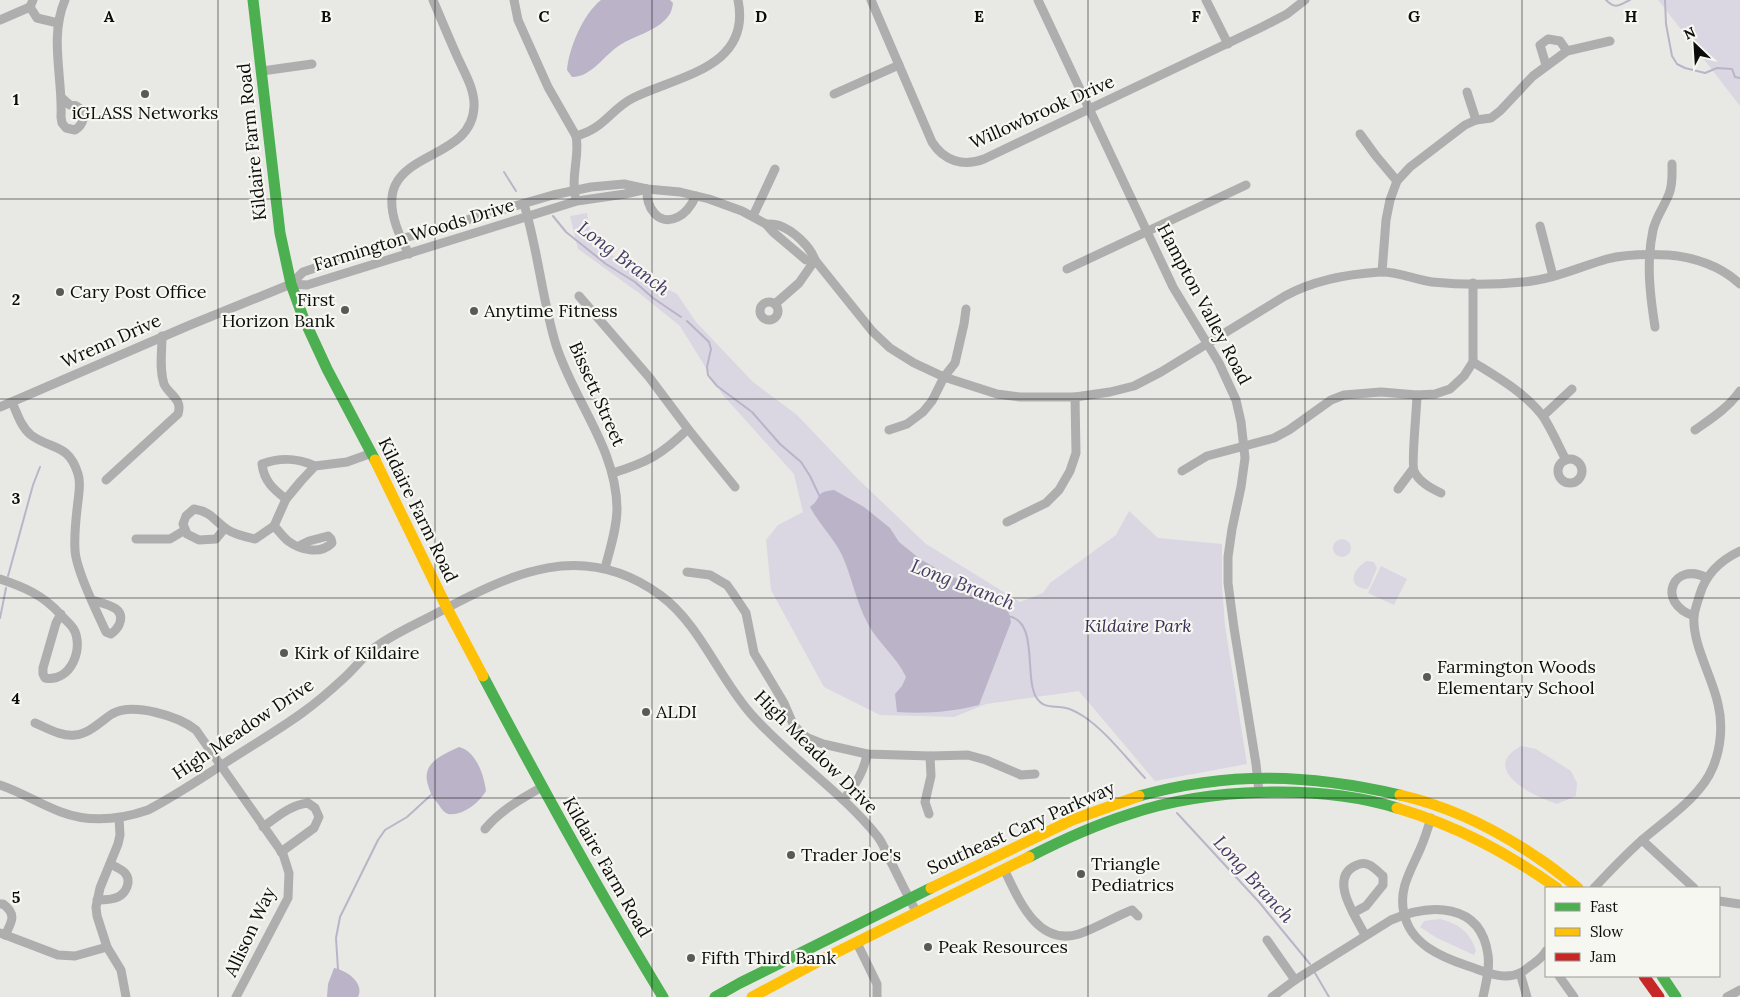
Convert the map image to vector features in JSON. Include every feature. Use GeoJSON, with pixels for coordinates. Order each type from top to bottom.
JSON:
{"type":"FeatureCollection","features":[{"type":"Feature","properties":{"kind":"main road","name":"Kildaire Farm Road"},"geometry":{"type":"LineString","coordinates":[[254,0],[280,234],[291,284],[313,341],[372,453],[447,608],[542,787],[615,918],[663,997]]}},
{"type":"Feature","properties":{"kind":"main road","name":"Southeast Cary Parkway"},"geometry":{"type":"LineString","coordinates":[[715,997],[909,898],[1047,832],[1115,803],[1193,783],[1257,778],[1299,779],[1348,784],[1386,791],[1428,803],[1484,826],[1553,868],[1577,887]]}},
{"type":"Feature","properties":{"kind":"main road","name":"Southeast Cary Parkway"},"geometry":{"type":"LineString","coordinates":[[752,997],[1004,869],[1094,826],[1124,816],[1194,798],[1259,792],[1345,798],[1384,805],[1431,818],[1505,854],[1555,887]]}},
{"type":"Feature","properties":{"kind":"main road"},"geometry":{"type":"LineString","coordinates":[[1645,977],[1659,997]]}},
{"type":"Feature","properties":{"kind":"main road"},"geometry":{"type":"LineString","coordinates":[[1663,977],[1676,997]]}},
{"type":"Feature","properties":{"kind":"street"},"geometry":{"type":"LineString","coordinates":[[61,97],[58,23],[65,0]]}},
{"type":"Feature","properties":{"kind":"street"},"geometry":{"type":"LineString","coordinates":[[409,254],[395,225],[391,202],[394,188],[399,178],[411,166],[459,138],[467,128],[474,111],[470,86],[433,0]]}},
{"type":"Feature","properties":{"kind":"street"},"geometry":{"type":"LineString","coordinates":[[514,0],[518,20],[548,87],[576,136],[574,190],[576,201]]}},
{"type":"Feature","properties":{"kind":"street"},"geometry":{"type":"LineString","coordinates":[[576,136],[584,134],[602,124],[634,98],[697,72],[720,59],[730,48],[736,36],[740,22],[738,0]]}},
{"type":"Feature","properties":{"kind":"street","name":"Willowbrook Drive"},"geometry":{"type":"LineString","coordinates":[[871,0],[932,142],[945,157],[958,162],[974,162],[984,159],[1089,110],[1276,20],[1305,0]]}},
{"type":"Feature","properties":{"kind":"street","name":"Hampton Valley Road"},"geometry":{"type":"LineString","coordinates":[[1038,0],[1176,292],[1207,343],[1227,379],[1236,400],[1245,458],[1228,557],[1228,583],[1259,792]]}},
{"type":"Feature","properties":{"kind":"street"},"geometry":{"type":"LineString","coordinates":[[1206,0],[1228,44]]}},
{"type":"Feature","properties":{"kind":"street"},"geometry":{"type":"LineString","coordinates":[[0,20],[31,3],[37,18],[58,23]]}},
{"type":"Feature","properties":{"kind":"street"},"geometry":{"type":"LineString","coordinates":[[1546,65],[1540,45],[1548,40],[1560,41],[1567,51]]}},
{"type":"Feature","properties":{"kind":"street"},"geometry":{"type":"LineString","coordinates":[[1382,272],[1386,220],[1393,190],[1397,181],[1410,166],[1464,125],[1476,120],[1491,118],[1530,79],[1546,65],[1567,51],[1610,41]]}},
{"type":"Feature","properties":{"kind":"street"},"geometry":{"type":"LineString","coordinates":[[262,71],[312,64]]}},
{"type":"Feature","properties":{"kind":"street"},"geometry":{"type":"LineString","coordinates":[[834,94],[899,66]]}},
{"type":"Feature","properties":{"kind":"street"},"geometry":{"type":"LineString","coordinates":[[1467,92],[1476,120]]}},
{"type":"Feature","properties":{"kind":"street"},"geometry":{"type":"LineString","coordinates":[[1360,134],[1397,181]]}},
{"type":"Feature","properties":{"kind":"street"},"geometry":{"type":"LineString","coordinates":[[1655,327],[1649,292],[1650,254],[1656,222],[1672,183],[1672,164]]}},
{"type":"Feature","properties":{"kind":"street"},"geometry":{"type":"LineString","coordinates":[[753,216],[776,169]]}},
{"type":"Feature","properties":{"kind":"street","name":"Farmington Woods Drive"},"geometry":{"type":"LineString","coordinates":[[291,284],[303,272],[401,239],[574,190],[624,184],[647,189],[661,189],[696,196],[742,211],[766,224],[778,225],[793,234],[806,245],[815,260],[882,342],[914,363],[944,378],[1003,395],[1031,398],[1075,397],[1134,386],[1161,372],[1285,296],[1305,286],[1328,280],[1382,272],[1431,282],[1524,282],[1553,276],[1608,259],[1650,254],[1684,257],[1717,267],[1739,282]]}},
{"type":"Feature","properties":{"kind":"street"},"geometry":{"type":"LineString","coordinates":[[1067,269],[1246,185]]}},
{"type":"Feature","properties":{"kind":"street"},"geometry":{"type":"LineString","coordinates":[[647,189],[646,197],[651,212],[658,217],[667,219],[677,218],[684,213],[696,196]]}},
{"type":"Feature","properties":{"kind":"street","name":"Farmington Woods Drive"},"geometry":{"type":"LineString","coordinates":[[291,284],[307,285],[576,201],[647,189]]}},
{"type":"Feature","properties":{"kind":"street","name":"Bissett Street"},"geometry":{"type":"LineString","coordinates":[[524,204],[557,348],[567,374],[607,456],[613,473],[617,509],[605,568]]}},
{"type":"Feature","properties":{"kind":"street"},"geometry":{"type":"LineString","coordinates":[[1540,226],[1553,276]]}},
{"type":"Feature","properties":{"kind":"street"},"geometry":{"type":"LineString","coordinates":[[775,304],[799,283],[815,260]]}},
{"type":"Feature","properties":{"kind":"street"},"geometry":{"type":"LineString","coordinates":[[1182,471],[1207,456],[1274,438],[1289,430],[1331,400],[1344,395],[1381,392],[1417,395],[1435,394],[1450,389],[1464,376],[1473,362],[1473,283]]}},
{"type":"Feature","properties":{"kind":"street","name":"Wrenn Drive"},"geometry":{"type":"LineString","coordinates":[[0,407],[162,336],[291,284]]}},
{"type":"Feature","properties":{"kind":"street"},"geometry":{"type":"LineString","coordinates":[[579,296],[649,377],[735,487]]}},
{"type":"Feature","properties":{"kind":"street"},"geometry":{"type":"LineString","coordinates":[[889,430],[907,424],[923,412],[932,401],[944,378],[955,363],[966,309]]}},
{"type":"Feature","properties":{"kind":"street"},"geometry":{"type":"LineString","coordinates":[[106,480],[178,414],[180,407],[165,385],[161,370],[162,336]]}},
{"type":"Feature","properties":{"kind":"street"},"geometry":{"type":"LineString","coordinates":[[1473,362],[1505,382],[1543,416],[1566,460]]}},
{"type":"Feature","properties":{"kind":"street"},"geometry":{"type":"LineString","coordinates":[[1543,416],[1572,389]]}},
{"type":"Feature","properties":{"kind":"street"},"geometry":{"type":"LineString","coordinates":[[1695,430],[1733,401],[1740,391]]}},
{"type":"Feature","properties":{"kind":"street"},"geometry":{"type":"LineString","coordinates":[[1398,489],[1413,469],[1417,395]]}},
{"type":"Feature","properties":{"kind":"street"},"geometry":{"type":"LineString","coordinates":[[1007,522],[1046,503],[1059,490],[1070,471],[1076,453],[1075,397]]}},
{"type":"Feature","properties":{"kind":"street"},"geometry":{"type":"LineString","coordinates":[[12,402],[26,430],[38,439],[62,449],[69,455],[79,475],[75,551],[77,562],[92,600]]}},
{"type":"Feature","properties":{"kind":"street"},"geometry":{"type":"LineString","coordinates":[[613,473],[656,457],[688,429]]}},
{"type":"Feature","properties":{"kind":"street"},"geometry":{"type":"LineString","coordinates":[[286,499],[269,484],[263,474],[262,464],[285,459],[301,460],[316,466],[347,462],[372,453]]}},
{"type":"Feature","properties":{"kind":"street"},"geometry":{"type":"LineString","coordinates":[[226,528],[216,539],[199,540],[187,534],[183,524],[186,516],[194,509],[204,510],[236,534],[255,540],[274,526],[286,499],[301,480],[316,466]]}},
{"type":"Feature","properties":{"kind":"street"},"geometry":{"type":"LineString","coordinates":[[1413,469],[1420,480],[1441,493]]}},
{"type":"Feature","properties":{"kind":"street"},"geometry":{"type":"LineString","coordinates":[[274,526],[288,541],[299,546]]}},
{"type":"Feature","properties":{"kind":"street"},"geometry":{"type":"LineString","coordinates":[[136,539],[170,539],[185,530]]}},
{"type":"Feature","properties":{"kind":"street"},"geometry":{"type":"LineString","coordinates":[[1595,887],[1642,840],[1697,792],[1710,773],[1718,755],[1720,723],[1718,704],[1696,636],[1694,616],[1706,578],[1719,565],[1740,551]]}},
{"type":"Feature","properties":{"kind":"street","name":"High Meadow Drive"},"geometry":{"type":"LineString","coordinates":[[0,786],[16,791],[60,812],[81,818],[102,820],[119,818],[148,810],[303,713],[345,678],[371,650],[384,641],[493,585],[535,571],[570,565],[605,568],[646,586],[676,608],[694,630],[726,681],[752,716],[800,762],[844,799],[880,840],[917,913]]}},
{"type":"Feature","properties":{"kind":"street"},"geometry":{"type":"LineString","coordinates":[[686,572],[710,575],[727,586],[732,592],[746,613],[754,653],[784,703],[793,724],[802,734],[823,744],[867,754],[930,756],[968,754],[1021,776],[1034,774]]}},
{"type":"Feature","properties":{"kind":"street"},"geometry":{"type":"LineString","coordinates":[[1694,616],[1681,609],[1675,603],[1672,597],[1672,587],[1677,579],[1689,574],[1696,573],[1706,578]]}},
{"type":"Feature","properties":{"kind":"street"},"geometry":{"type":"LineString","coordinates":[[0,580],[23,587],[40,595],[49,602],[68,622],[76,635],[77,642],[71,668],[67,673],[57,677],[45,678],[43,668],[60,614]]}},
{"type":"Feature","properties":{"kind":"street","name":"Allison Way"},"geometry":{"type":"LineString","coordinates":[[34,723],[61,734],[75,735],[87,731],[120,711],[128,709],[143,710],[175,719],[196,730],[281,852],[289,873],[288,898],[236,997]]}},
{"type":"Feature","properties":{"kind":"street"},"geometry":{"type":"LineString","coordinates":[[844,799],[863,771],[867,754]]}},
{"type":"Feature","properties":{"kind":"street"},"geometry":{"type":"LineString","coordinates":[[929,814],[925,802],[931,776],[930,756]]}},
{"type":"Feature","properties":{"kind":"street"},"geometry":{"type":"LineString","coordinates":[[485,829],[510,806],[542,787]]}},
{"type":"Feature","properties":{"kind":"street"},"geometry":{"type":"LineString","coordinates":[[263,827],[298,804],[308,803],[315,808],[319,817],[314,828],[281,852]]}},
{"type":"Feature","properties":{"kind":"street"},"geometry":{"type":"LineString","coordinates":[[119,818],[120,835],[97,900],[97,916],[107,947],[121,970],[126,997]]}},
{"type":"Feature","properties":{"kind":"street"},"geometry":{"type":"LineString","coordinates":[[1431,818],[1421,848],[1404,887],[1402,903],[1404,914],[1409,928],[1416,938],[1428,948],[1446,958],[1488,974],[1506,975],[1520,973],[1545,955]]}},
{"type":"Feature","properties":{"kind":"street"},"geometry":{"type":"LineString","coordinates":[[1642,840],[1693,887]]}},
{"type":"Feature","properties":{"kind":"street"},"geometry":{"type":"LineString","coordinates":[[1353,913],[1366,906],[1383,885],[1383,876],[1375,868],[1367,864],[1361,863],[1354,866],[1344,876],[1344,892],[1353,913],[1364,935]]}},
{"type":"Feature","properties":{"kind":"street"},"geometry":{"type":"LineString","coordinates":[[97,900],[116,898],[124,893],[128,886],[128,878],[124,872],[111,864]]}},
{"type":"Feature","properties":{"kind":"street"},"geometry":{"type":"LineString","coordinates":[[1004,869],[1029,917],[1046,930],[1060,935],[1078,934],[1132,910],[1138,916]]}},
{"type":"Feature","properties":{"kind":"street"},"geometry":{"type":"LineString","coordinates":[[1720,900],[1740,904]]}},
{"type":"Feature","properties":{"kind":"street"},"geometry":{"type":"LineString","coordinates":[[0,904],[10,909],[12,915],[12,922],[3,934],[58,955],[75,956],[107,947]]}},
{"type":"Feature","properties":{"kind":"street"},"geometry":{"type":"LineString","coordinates":[[1272,997],[1364,935],[1404,914],[1452,910],[1462,914],[1479,929],[1484,942],[1488,955],[1488,974],[1483,997]]}},
{"type":"Feature","properties":{"kind":"street"},"geometry":{"type":"LineString","coordinates":[[1267,940],[1295,980]]}},
{"type":"Feature","properties":{"kind":"street"},"geometry":{"type":"LineString","coordinates":[[857,943],[877,984],[877,997]]}},
{"type":"Feature","properties":{"kind":"street"},"geometry":{"type":"LineString","coordinates":[[1520,973],[1528,997]]}},
{"type":"Feature","properties":{"kind":"street"},"geometry":{"type":"LineString","coordinates":[[1560,977],[1574,997]]}},
{"type":"Feature","properties":{"kind":"street"},"geometry":{"type":"LineString","coordinates":[[1727,997],[1740,990]]}},
{"type":"Feature","properties":{"kind":"green space"},"geometry":{"type":"Polygon","coordinates":[[[1658,0],[1740,0],[1740,106],[1666,10],[1658,0]]]}},
{"type":"Feature","properties":{"kind":"green space","name":"Kildaire Park"},"geometry":{"type":"Polygon","coordinates":[[[587,213],[591,238],[631,270],[677,294],[696,322],[753,382],[797,415],[857,478],[926,544],[1020,602],[1043,593],[1050,583],[1116,535],[1129,511],[1158,538],[1222,544],[1225,626],[1247,764],[1155,781],[1079,691],[986,704],[954,717],[880,715],[824,687],[771,590],[766,540],[778,525],[803,512],[794,474],[722,394],[680,326],[639,293],[578,249],[570,216],[587,213]]]}},
{"type":"Feature","properties":{"kind":"green space"},"geometry":{"type":"Polygon","coordinates":[[[1342,539],[1348,542],[1351,548],[1348,554],[1342,557],[1336,554],[1333,548],[1336,542],[1342,539]]]}},
{"type":"Feature","properties":{"kind":"green space"},"geometry":{"type":"Polygon","coordinates":[[[1367,561],[1374,562],[1377,568],[1367,589],[1356,585],[1354,577],[1358,568],[1367,561]]]}},
{"type":"Feature","properties":{"kind":"green space"},"geometry":{"type":"Polygon","coordinates":[[[1381,566],[1407,579],[1394,605],[1368,593],[1381,566]]]}},
{"type":"Feature","properties":{"kind":"green space"},"geometry":{"type":"Polygon","coordinates":[[[1521,746],[1536,749],[1571,771],[1577,783],[1576,796],[1557,804],[1524,789],[1514,781],[1507,773],[1505,764],[1509,755],[1521,746]]]}},
{"type":"Feature","properties":{"kind":"green space"},"geometry":{"type":"Polygon","coordinates":[[[1440,919],[1453,923],[1467,934],[1474,944],[1476,951],[1474,955],[1437,938],[1420,927],[1424,921],[1440,919]]]}},
{"type":"Feature","properties":{"kind":"water"},"geometry":{"type":"Polygon","coordinates":[[[601,0],[670,0],[673,3],[669,15],[660,24],[614,49],[592,70],[572,77],[567,70],[574,42],[588,14],[601,0]]]}},
{"type":"Feature","properties":{"kind":"water"},"geometry":{"type":"Polygon","coordinates":[[[834,490],[864,507],[890,528],[899,542],[920,559],[946,574],[974,585],[995,607],[1008,610],[1011,622],[979,705],[938,712],[897,712],[895,694],[902,686],[906,677],[898,663],[868,624],[842,555],[810,507],[823,492],[834,490]]]}},
{"type":"Feature","properties":{"kind":"water"},"geometry":{"type":"Polygon","coordinates":[[[459,747],[470,753],[478,764],[486,791],[470,808],[459,813],[448,814],[442,810],[432,795],[427,777],[430,765],[434,761],[459,747]]]}},
{"type":"Feature","properties":{"kind":"water"},"geometry":{"type":"Polygon","coordinates":[[[334,968],[349,974],[357,982],[359,987],[358,997],[327,997],[328,984],[334,968]]]}},
{"type":"Feature","properties":{"kind":"waterway"},"geometry":{"type":"LineString","coordinates":[[1606,0],[1615,6],[1630,0]]}},
{"type":"Feature","properties":{"kind":"waterway"},"geometry":{"type":"LineString","coordinates":[[1665,0],[1666,24],[1672,56],[1677,64],[1705,73],[1717,68],[1732,69],[1735,77],[1740,78]]}},
{"type":"Feature","properties":{"kind":"waterway","name":"Long Branch"},"geometry":{"type":"LineString","coordinates":[[504,172],[516,191]]}},
{"type":"Feature","properties":{"kind":"waterway","name":"Long Branch"},"geometry":{"type":"LineString","coordinates":[[553,216],[566,232],[606,264],[635,282],[653,298],[681,317]]}},
{"type":"Feature","properties":{"kind":"waterway","name":"Long Branch"},"geometry":{"type":"LineString","coordinates":[[687,321],[709,342],[711,349],[707,367],[708,375],[717,386],[752,412],[780,444],[801,462],[819,495]]}},
{"type":"Feature","properties":{"kind":"waterway"},"geometry":{"type":"LineString","coordinates":[[8,576],[33,485],[40,467]]}},
{"type":"Feature","properties":{"kind":"waterway"},"geometry":{"type":"LineString","coordinates":[[0,618],[6,588]]}},
{"type":"Feature","properties":{"kind":"waterway","name":"Long Branch"},"geometry":{"type":"LineString","coordinates":[[1008,616],[1018,620],[1024,628],[1029,650],[1033,688],[1039,701],[1042,704],[1070,709],[1083,716],[1108,737],[1145,778]]}},
{"type":"Feature","properties":{"kind":"waterway"},"geometry":{"type":"LineString","coordinates":[[338,970],[336,938],[340,917],[378,840],[385,830],[407,817],[431,795]]}},
{"type":"Feature","properties":{"kind":"waterway","name":"Long Branch"},"geometry":{"type":"LineString","coordinates":[[1177,813],[1259,902],[1310,964]]}},
{"type":"Feature","properties":{"kind":"waterway","name":"Long Branch"},"geometry":{"type":"LineString","coordinates":[[1315,973],[1329,997]]}},
{"type":"Feature","properties":{"kind":"traffic: fast"},"geometry":{"type":"LineString","coordinates":[[253,0],[280,233],[291,284],[303,317],[327,369],[375,460]]}},
{"type":"Feature","properties":{"kind":"traffic: fast"},"geometry":{"type":"LineString","coordinates":[[483,676],[570,838],[663,997]]}},
{"type":"Feature","properties":{"kind":"traffic: fast"},"geometry":{"type":"LineString","coordinates":[[1139,796],[1205,782],[1270,778],[1334,783],[1400,795]]}},
{"type":"Feature","properties":{"kind":"traffic: fast"},"geometry":{"type":"LineString","coordinates":[[1029,857],[1079,833],[1117,818],[1160,805],[1228,794],[1299,792],[1367,800],[1397,808]]}},
{"type":"Feature","properties":{"kind":"traffic: fast"},"geometry":{"type":"LineString","coordinates":[[715,997],[931,888]]}},
{"type":"Feature","properties":{"kind":"traffic: fast"},"geometry":{"type":"LineString","coordinates":[[1663,977],[1676,997]]}},
{"type":"Feature","properties":{"kind":"traffic: slow"},"geometry":{"type":"LineString","coordinates":[[375,460],[447,608],[483,676]]}},
{"type":"Feature","properties":{"kind":"traffic: slow"},"geometry":{"type":"LineString","coordinates":[[1400,795],[1454,812],[1472,820],[1543,861],[1577,887]]}},
{"type":"Feature","properties":{"kind":"traffic: slow"},"geometry":{"type":"LineString","coordinates":[[931,888],[1072,820],[1139,796]]}},
{"type":"Feature","properties":{"kind":"traffic: slow"},"geometry":{"type":"LineString","coordinates":[[1397,808],[1440,823],[1480,841],[1519,863],[1555,887]]}},
{"type":"Feature","properties":{"kind":"traffic: slow"},"geometry":{"type":"LineString","coordinates":[[752,997],[823,959],[1029,857]]}},
{"type":"Feature","properties":{"kind":"traffic: jam"},"geometry":{"type":"LineString","coordinates":[[1645,977],[1659,997]]}},
{"type":"Feature","properties":{"kind":"place","name":"iGLASS Networks"},"geometry":{"type":"Point","coordinates":[145,94]}},
{"type":"Feature","properties":{"kind":"place","name":"Cary Post Office"},"geometry":{"type":"Point","coordinates":[60,292]}},
{"type":"Feature","properties":{"kind":"place","name":"First Horizon Bank"},"geometry":{"type":"Point","coordinates":[345,310]}},
{"type":"Feature","properties":{"kind":"place","name":"Anytime Fitness"},"geometry":{"type":"Point","coordinates":[474,311]}},
{"type":"Feature","properties":{"kind":"place","name":"Kirk of Kildaire"},"geometry":{"type":"Point","coordinates":[284,653]}},
{"type":"Feature","properties":{"kind":"place","name":"Farmington Woods Elementary School"},"geometry":{"type":"Point","coordinates":[1427,677]}},
{"type":"Feature","properties":{"kind":"place","name":"ALDI"},"geometry":{"type":"Point","coordinates":[646,712]}},
{"type":"Feature","properties":{"kind":"place","name":"Trader Joe's"},"geometry":{"type":"Point","coordinates":[791,855]}},
{"type":"Feature","properties":{"kind":"place","name":"Triangle Pediatrics"},"geometry":{"type":"Point","coordinates":[1081,874]}},
{"type":"Feature","properties":{"kind":"place","name":"Peak Resources"},"geometry":{"type":"Point","coordinates":[928,947]}},
{"type":"Feature","properties":{"kind":"place","name":"Fifth Third Bank"},"geometry":{"type":"Point","coordinates":[691,958]}}]}
